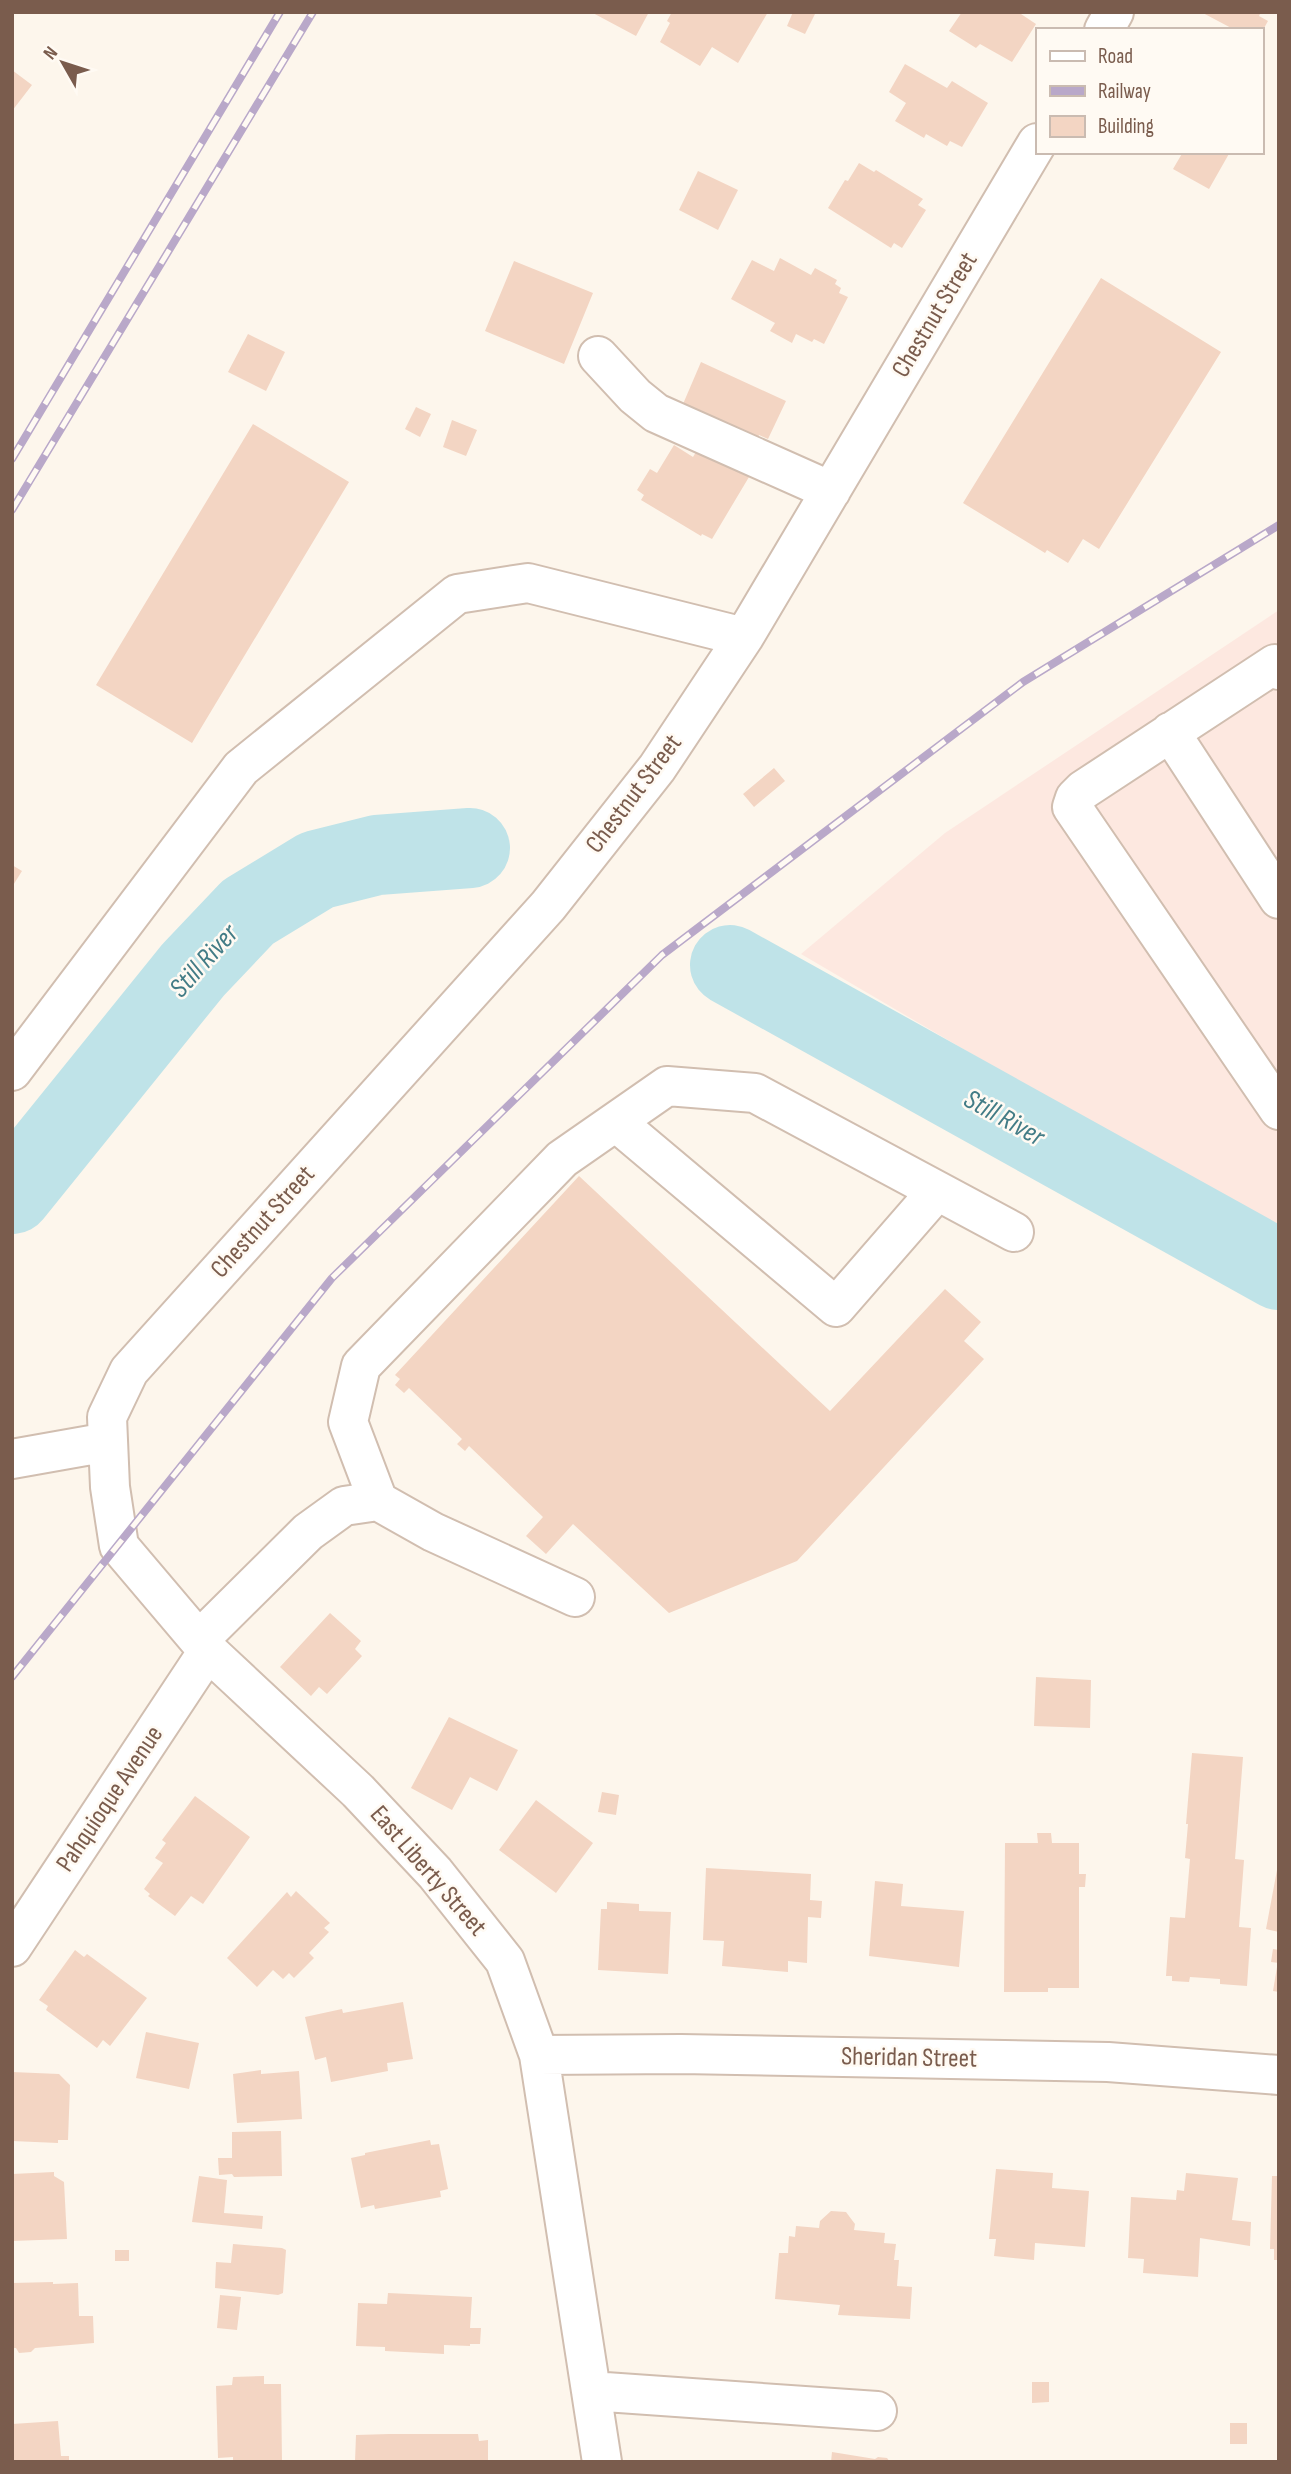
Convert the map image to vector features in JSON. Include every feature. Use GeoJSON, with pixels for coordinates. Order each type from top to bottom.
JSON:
{"type":"FeatureCollection","features":[{"type":"Feature","properties":{"kind":"street"},"geometry":{"type":"LineString","coordinates":[[1105,28],[1114,12]]}},
{"type":"Feature","properties":{"kind":"street","name":"Chestnut Street"},"geometry":{"type":"LineString","coordinates":[[129,1371],[548,906],[657,768],[744,637],[1036,145]]}},
{"type":"Feature","properties":{"kind":"street"},"geometry":{"type":"LineString","coordinates":[[598,356],[635,396],[656,413],[831,491]]}},
{"type":"Feature","properties":{"kind":"street"},"geometry":{"type":"LineString","coordinates":[[12,1071],[241,768],[457,594],[528,583],[744,637]]}},
{"type":"Feature","properties":{"kind":"street"},"geometry":{"type":"LineString","coordinates":[[1277,665],[1083,790],[1075,798],[1072,807],[1279,1110]]}},
{"type":"Feature","properties":{"kind":"street"},"geometry":{"type":"LineString","coordinates":[[1170,732],[1279,899]]}},
{"type":"Feature","properties":{"kind":"street"},"geometry":{"type":"LineString","coordinates":[[575,1597],[433,1532],[378,1501],[348,1422],[361,1366],[562,1159],[667,1086],[755,1093],[1014,1232]]}},
{"type":"Feature","properties":{"kind":"street"},"geometry":{"type":"LineString","coordinates":[[616,1122],[836,1307],[937,1191]]}},
{"type":"Feature","properties":{"kind":"street","name":"East Liberty Street"},"geometry":{"type":"LineString","coordinates":[[129,1371],[107,1417],[110,1488],[119,1546],[204,1646],[358,1791],[435,1873],[505,1961],[539,2055],[602,2462]]}},
{"type":"Feature","properties":{"kind":"street"},"geometry":{"type":"LineString","coordinates":[[12,1459],[108,1442]]}},
{"type":"Feature","properties":{"kind":"street","name":"Pahquioque Avenue"},"geometry":{"type":"LineString","coordinates":[[12,1947],[204,1646],[309,1532],[344,1506],[378,1501]]}},
{"type":"Feature","properties":{"kind":"street","name":"Sheridan Street"},"geometry":{"type":"LineString","coordinates":[[539,2055],[681,2054],[1108,2062],[1279,2075]]}},
{"type":"Feature","properties":{"kind":"street"},"geometry":{"type":"LineString","coordinates":[[591,2391],[877,2411]]}},
{"type":"Feature","properties":{"kind":"shaded area"},"geometry":{"type":"Polygon","coordinates":[[[1279,610],[1279,1234],[801,954],[945,833],[1279,610]]]}},
{"type":"Feature","properties":{"kind":"building"},"geometry":{"type":"Polygon","coordinates":[[[591,12],[649,12],[636,36],[591,12]]]}},
{"type":"Feature","properties":{"kind":"building"},"geometry":{"type":"Polygon","coordinates":[[[672,12],[768,12],[738,63],[712,47],[700,66],[660,42],[670,23],[667,21],[672,12]]]}},
{"type":"Feature","properties":{"kind":"building"},"geometry":{"type":"Polygon","coordinates":[[[793,12],[816,12],[805,34],[787,26],[793,12]]]}},
{"type":"Feature","properties":{"kind":"building"},"geometry":{"type":"Polygon","coordinates":[[[962,12],[1018,12],[1036,24],[1012,62],[980,44],[976,48],[949,31],[962,12]]]}},
{"type":"Feature","properties":{"kind":"building"},"geometry":{"type":"Polygon","coordinates":[[[1201,12],[1261,12],[1259,16],[1268,21],[1263,30],[1231,28],[1201,12]]]}},
{"type":"Feature","properties":{"kind":"building"},"geometry":{"type":"Polygon","coordinates":[[[905,64],[947,88],[952,81],[988,103],[962,147],[950,141],[947,146],[926,134],[924,138],[895,121],[906,103],[889,92],[905,64]]]}},
{"type":"Feature","properties":{"kind":"building"},"geometry":{"type":"Polygon","coordinates":[[[12,70],[32,85],[12,111],[12,70]]]}},
{"type":"Feature","properties":{"kind":"building"},"geometry":{"type":"Polygon","coordinates":[[[1182,154],[1229,154],[1209,189],[1173,169],[1182,154]]]}},
{"type":"Feature","properties":{"kind":"building"},"geometry":{"type":"Polygon","coordinates":[[[859,163],[874,172],[876,170],[923,199],[918,205],[926,210],[902,248],[894,243],[891,248],[828,208],[859,163]]]}},
{"type":"Feature","properties":{"kind":"building"},"geometry":{"type":"Polygon","coordinates":[[[698,171],[738,190],[718,230],[679,210],[698,171]]]}},
{"type":"Feature","properties":{"kind":"building"},"geometry":{"type":"Polygon","coordinates":[[[780,258],[811,275],[815,268],[837,280],[835,284],[841,288],[839,293],[848,297],[824,344],[814,339],[812,342],[796,334],[792,343],[770,331],[775,323],[731,299],[752,260],[774,271],[780,258]]]}},
{"type":"Feature","properties":{"kind":"building"},"geometry":{"type":"Polygon","coordinates":[[[514,261],[593,293],[564,364],[485,331],[514,261]]]}},
{"type":"Feature","properties":{"kind":"building"},"geometry":{"type":"Polygon","coordinates":[[[1101,278],[1221,352],[1099,549],[1083,539],[1068,563],[1047,550],[1045,553],[963,503],[1101,278]]]}},
{"type":"Feature","properties":{"kind":"building"},"geometry":{"type":"Polygon","coordinates":[[[248,334],[285,352],[266,391],[228,372],[248,334]]]}},
{"type":"Feature","properties":{"kind":"building"},"geometry":{"type":"Polygon","coordinates":[[[701,362],[786,401],[768,439],[759,435],[758,439],[683,404],[701,362]]]}},
{"type":"Feature","properties":{"kind":"building"},"geometry":{"type":"Polygon","coordinates":[[[416,407],[431,414],[420,437],[405,429],[416,407]]]}},
{"type":"Feature","properties":{"kind":"building"},"geometry":{"type":"Polygon","coordinates":[[[452,420],[477,430],[466,456],[443,447],[452,420]]]}},
{"type":"Feature","properties":{"kind":"building"},"geometry":{"type":"Polygon","coordinates":[[[253,424],[349,482],[192,743],[96,685],[253,424]]]}},
{"type":"Feature","properties":{"kind":"building"},"geometry":{"type":"Polygon","coordinates":[[[674,445],[693,457],[699,447],[749,477],[712,539],[702,534],[701,536],[641,500],[644,495],[637,490],[650,469],[657,473],[674,445]]]}},
{"type":"Feature","properties":{"kind":"building"},"geometry":{"type":"Polygon","coordinates":[[[774,768],[785,781],[754,807],[743,794],[774,768]]]}},
{"type":"Feature","properties":{"kind":"building"},"geometry":{"type":"Polygon","coordinates":[[[12,865],[22,871],[12,887],[12,865]]]}},
{"type":"Feature","properties":{"kind":"building"},"geometry":{"type":"Polygon","coordinates":[[[579,1176],[830,1411],[945,1289],[981,1322],[964,1341],[984,1359],[797,1561],[669,1613],[573,1524],[546,1554],[526,1536],[543,1517],[469,1446],[465,1451],[457,1444],[462,1439],[409,1388],[404,1393],[395,1385],[400,1379],[395,1375],[579,1176]]]}},
{"type":"Feature","properties":{"kind":"building"},"geometry":{"type":"Polygon","coordinates":[[[330,1613],[361,1641],[355,1649],[362,1656],[327,1694],[319,1687],[311,1696],[280,1667],[330,1613]]]}},
{"type":"Feature","properties":{"kind":"building"},"geometry":{"type":"Polygon","coordinates":[[[1036,1677],[1091,1680],[1090,1728],[1034,1726],[1036,1677]]]}},
{"type":"Feature","properties":{"kind":"building"},"geometry":{"type":"Polygon","coordinates":[[[449,1717],[518,1750],[497,1791],[470,1777],[452,1810],[411,1788],[449,1717]]]}},
{"type":"Feature","properties":{"kind":"building"},"geometry":{"type":"Polygon","coordinates":[[[1192,1753],[1243,1757],[1235,1859],[1244,1860],[1239,1927],[1251,1928],[1247,1986],[1220,1984],[1220,1979],[1190,1977],[1189,1982],[1172,1981],[1172,1976],[1166,1976],[1170,1917],[1185,1918],[1190,1859],[1185,1858],[1186,1824],[1192,1753]]]}},
{"type":"Feature","properties":{"kind":"building"},"geometry":{"type":"Polygon","coordinates":[[[602,1792],[619,1795],[616,1815],[598,1812],[602,1792]]]}},
{"type":"Feature","properties":{"kind":"building"},"geometry":{"type":"Polygon","coordinates":[[[195,1796],[250,1837],[203,1904],[191,1896],[175,1916],[148,1896],[150,1894],[144,1889],[163,1863],[155,1858],[166,1843],[162,1840],[195,1796]]]}},
{"type":"Feature","properties":{"kind":"building"},"geometry":{"type":"Polygon","coordinates":[[[536,1800],[593,1843],[556,1893],[499,1850],[536,1800]]]}},
{"type":"Feature","properties":{"kind":"building"},"geometry":{"type":"Polygon","coordinates":[[[1037,1833],[1051,1833],[1052,1843],[1079,1843],[1079,1874],[1086,1874],[1085,1887],[1079,1887],[1079,1988],[1048,1988],[1048,1992],[1004,1992],[1005,1843],[1038,1843],[1037,1833]]]}},
{"type":"Feature","properties":{"kind":"building"},"geometry":{"type":"Polygon","coordinates":[[[706,1868],[811,1874],[810,1900],[822,1901],[821,1918],[808,1917],[807,1963],[788,1961],[788,1972],[722,1966],[724,1941],[703,1940],[706,1868]]]}},
{"type":"Feature","properties":{"kind":"building"},"geometry":{"type":"Polygon","coordinates":[[[1279,1870],[1279,1932],[1266,1929],[1279,1870]]]}},
{"type":"Feature","properties":{"kind":"building"},"geometry":{"type":"Polygon","coordinates":[[[875,1881],[903,1884],[901,1906],[964,1911],[959,1967],[869,1956],[875,1881]]]}},
{"type":"Feature","properties":{"kind":"building"},"geometry":{"type":"Polygon","coordinates":[[[296,1891],[330,1923],[324,1928],[329,1932],[309,1953],[314,1958],[294,1978],[289,1973],[283,1979],[273,1970],[257,1987],[227,1958],[287,1892],[291,1897],[296,1891]]]}},
{"type":"Feature","properties":{"kind":"building"},"geometry":{"type":"Polygon","coordinates":[[[607,1902],[639,1904],[639,1911],[671,1912],[668,1974],[598,1970],[601,1909],[607,1909],[607,1902]]]}},
{"type":"Feature","properties":{"kind":"building"},"geometry":{"type":"Polygon","coordinates":[[[1273,1949],[1279,1950],[1279,1963],[1271,1962],[1273,1949]]]}},
{"type":"Feature","properties":{"kind":"building"},"geometry":{"type":"Polygon","coordinates":[[[75,1950],[84,1957],[87,1954],[147,1998],[110,2046],[103,2040],[97,2048],[46,2010],[48,2006],[39,2000],[75,1950]]]}},
{"type":"Feature","properties":{"kind":"building"},"geometry":{"type":"Polygon","coordinates":[[[1279,1967],[1279,1992],[1273,1991],[1279,1967]]]}},
{"type":"Feature","properties":{"kind":"building"},"geometry":{"type":"Polygon","coordinates":[[[403,2002],[413,2059],[387,2063],[388,2071],[331,2082],[326,2057],[315,2060],[305,2017],[342,2009],[343,2013],[403,2002]]]}},
{"type":"Feature","properties":{"kind":"building"},"geometry":{"type":"Polygon","coordinates":[[[146,2032],[199,2043],[189,2089],[136,2078],[146,2032]]]}},
{"type":"Feature","properties":{"kind":"building"},"geometry":{"type":"Polygon","coordinates":[[[261,2070],[261,2074],[299,2071],[302,2119],[237,2123],[233,2074],[261,2070]]]}},
{"type":"Feature","properties":{"kind":"building"},"geometry":{"type":"Polygon","coordinates":[[[12,2072],[59,2074],[70,2085],[68,2140],[58,2140],[58,2143],[12,2141],[12,2072]]]}},
{"type":"Feature","properties":{"kind":"building"},"geometry":{"type":"Polygon","coordinates":[[[281,2131],[282,2176],[219,2175],[218,2158],[232,2158],[232,2132],[281,2131]]]}},
{"type":"Feature","properties":{"kind":"building"},"geometry":{"type":"Polygon","coordinates":[[[430,2140],[431,2145],[439,2144],[448,2189],[440,2191],[441,2197],[375,2209],[374,2205],[361,2208],[351,2158],[430,2140]]]}},
{"type":"Feature","properties":{"kind":"building"},"geometry":{"type":"Polygon","coordinates":[[[996,2169],[1053,2173],[1052,2188],[1089,2191],[1085,2247],[1035,2243],[1034,2260],[994,2256],[996,2239],[989,2239],[996,2169]]]}},
{"type":"Feature","properties":{"kind":"building"},"geometry":{"type":"Polygon","coordinates":[[[54,2172],[54,2176],[64,2182],[67,2239],[12,2241],[12,2174],[54,2172]]]}},
{"type":"Feature","properties":{"kind":"building"},"geometry":{"type":"Polygon","coordinates":[[[1186,2173],[1238,2178],[1232,2220],[1251,2222],[1250,2246],[1200,2238],[1198,2277],[1143,2273],[1144,2259],[1128,2258],[1131,2197],[1176,2200],[1177,2190],[1184,2191],[1186,2173]]]}},
{"type":"Feature","properties":{"kind":"building"},"geometry":{"type":"Polygon","coordinates":[[[199,2176],[227,2180],[224,2213],[263,2216],[262,2229],[192,2222],[199,2176]]]}},
{"type":"Feature","properties":{"kind":"building"},"geometry":{"type":"Polygon","coordinates":[[[1272,2176],[1279,2176],[1279,2260],[1274,2260],[1274,2249],[1270,2249],[1272,2176]]]}},
{"type":"Feature","properties":{"kind":"building"},"geometry":{"type":"Polygon","coordinates":[[[831,2211],[846,2212],[855,2224],[854,2230],[885,2233],[884,2243],[896,2244],[894,2260],[899,2260],[897,2286],[912,2287],[910,2319],[838,2315],[840,2305],[775,2299],[779,2253],[788,2253],[789,2236],[795,2237],[796,2226],[819,2228],[820,2221],[831,2211]]]}},
{"type":"Feature","properties":{"kind":"building"},"geometry":{"type":"Polygon","coordinates":[[[233,2244],[286,2250],[283,2293],[278,2295],[215,2288],[216,2262],[231,2263],[233,2244]]]}},
{"type":"Feature","properties":{"kind":"building"},"geometry":{"type":"Polygon","coordinates":[[[115,2250],[129,2250],[129,2261],[115,2261],[115,2250]]]}},
{"type":"Feature","properties":{"kind":"building"},"geometry":{"type":"Polygon","coordinates":[[[12,2283],[78,2283],[79,2316],[93,2316],[94,2343],[35,2348],[31,2352],[19,2353],[16,2348],[12,2348],[12,2283]]]}},
{"type":"Feature","properties":{"kind":"building"},"geometry":{"type":"Polygon","coordinates":[[[388,2293],[472,2297],[470,2328],[481,2328],[480,2344],[444,2345],[444,2354],[385,2351],[385,2347],[356,2346],[358,2303],[387,2304],[388,2293]]]}},
{"type":"Feature","properties":{"kind":"building"},"geometry":{"type":"Polygon","coordinates":[[[220,2295],[241,2297],[237,2330],[217,2328],[220,2295]]]}},
{"type":"Feature","properties":{"kind":"building"},"geometry":{"type":"Polygon","coordinates":[[[264,2376],[264,2384],[281,2384],[282,2462],[233,2462],[233,2457],[218,2458],[216,2386],[232,2385],[233,2377],[264,2376]]]}},
{"type":"Feature","properties":{"kind":"building"},"geometry":{"type":"Polygon","coordinates":[[[1032,2382],[1049,2382],[1049,2402],[1032,2403],[1032,2382]]]}},
{"type":"Feature","properties":{"kind":"building"},"geometry":{"type":"Polygon","coordinates":[[[58,2421],[61,2456],[69,2456],[69,2462],[12,2462],[12,2424],[58,2421]]]}},
{"type":"Feature","properties":{"kind":"building"},"geometry":{"type":"Polygon","coordinates":[[[1230,2423],[1247,2423],[1247,2444],[1230,2444],[1230,2423]]]}},
{"type":"Feature","properties":{"kind":"building"},"geometry":{"type":"Polygon","coordinates":[[[478,2434],[479,2441],[488,2440],[488,2462],[355,2462],[356,2435],[478,2434]]]}},
{"type":"Feature","properties":{"kind":"building"},"geometry":{"type":"Polygon","coordinates":[[[832,2452],[875,2459],[887,2458],[890,2462],[831,2462],[832,2452]]]}},
{"type":"Feature","properties":{"kind":"waterway","name":"Still River"},"geometry":{"type":"LineString","coordinates":[[12,1194],[193,970],[248,912],[317,870],[377,855],[470,848]]}},
{"type":"Feature","properties":{"kind":"waterway","name":"Still River"},"geometry":{"type":"LineString","coordinates":[[730,965],[1279,1270]]}},
{"type":"Feature","properties":{"kind":"railway"},"geometry":{"type":"LineString","coordinates":[[12,459],[280,12]]}},
{"type":"Feature","properties":{"kind":"railway"},"geometry":{"type":"LineString","coordinates":[[12,510],[313,12]]}},
{"type":"Feature","properties":{"kind":"railway"},"geometry":{"type":"LineString","coordinates":[[12,1677],[332,1278],[662,955],[1023,682],[1279,525]]}}]}
